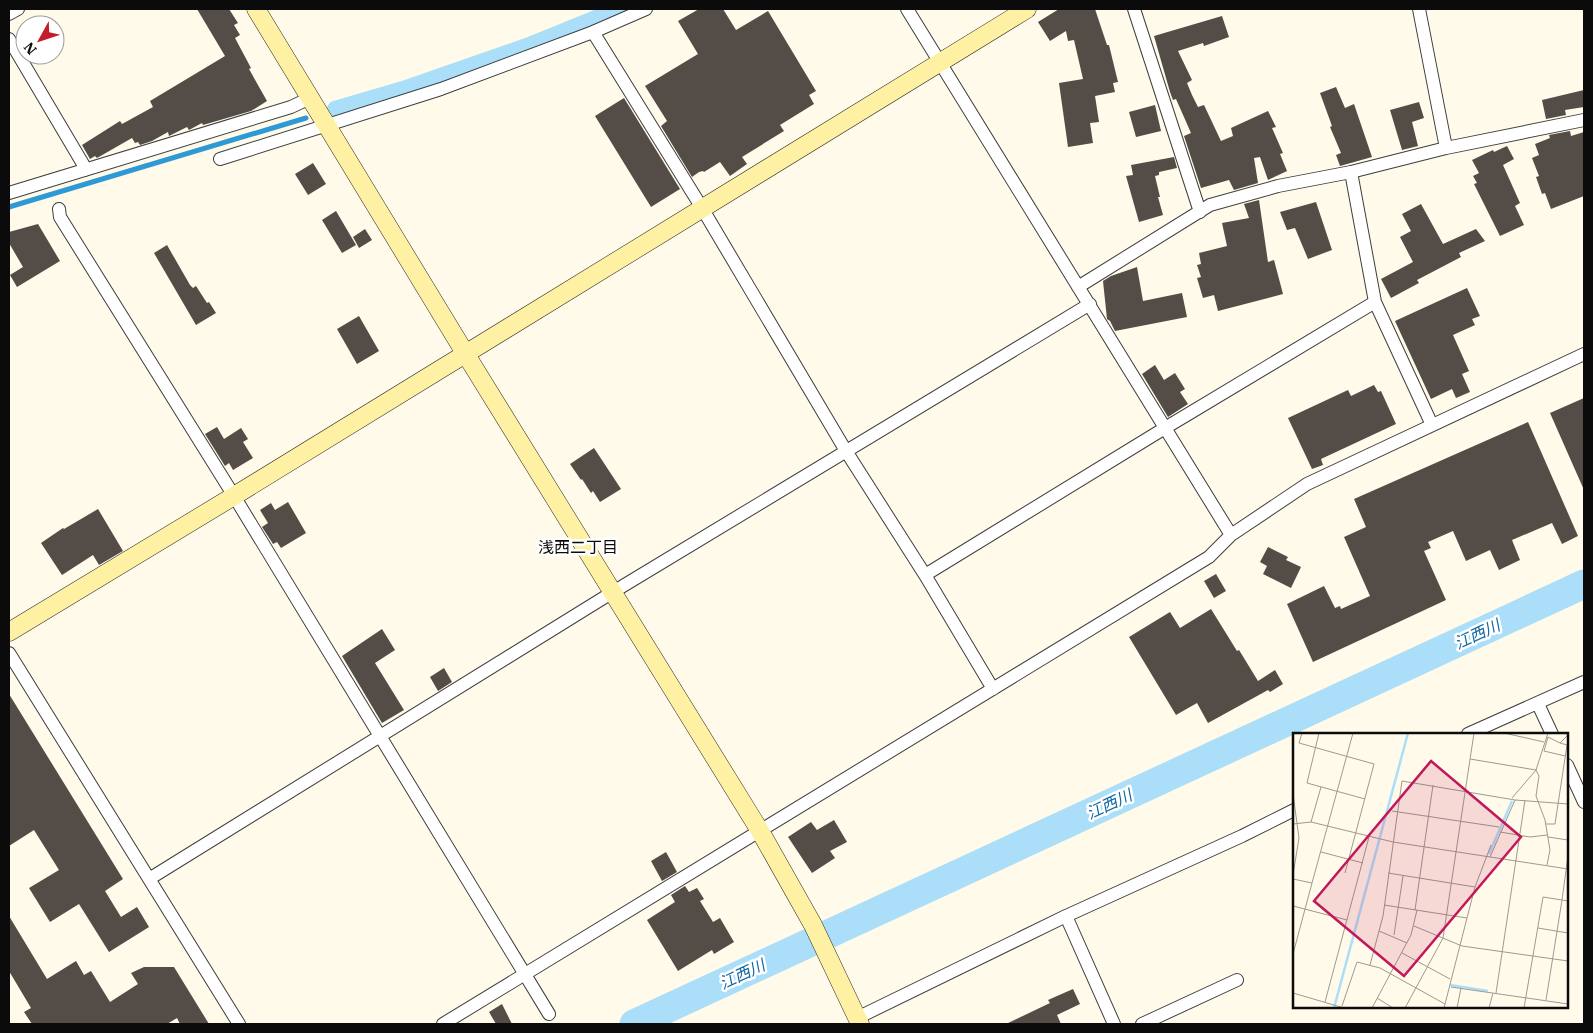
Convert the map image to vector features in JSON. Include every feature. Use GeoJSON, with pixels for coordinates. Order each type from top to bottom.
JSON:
{"type":"FeatureCollection","features":[{"type":"Feature","properties":{"kind":"street"},"geometry":{"type":"LineString","coordinates":[[9,14],[18,9]]}},
{"type":"Feature","properties":{"kind":"street"},"geometry":{"type":"LineString","coordinates":[[256,9],[760,832],[813,925],[857,1016],[1293,810]]}},
{"type":"Feature","properties":{"kind":"street"},"geometry":{"type":"LineString","coordinates":[[220,159],[441,89],[593,32],[646,9]]}},
{"type":"Feature","properties":{"kind":"street"},"geometry":{"type":"LineString","coordinates":[[908,9],[1231,535]]}},
{"type":"Feature","properties":{"kind":"street"},"geometry":{"type":"LineString","coordinates":[[9,632],[1027,9]]}},
{"type":"Feature","properties":{"kind":"street"},"geometry":{"type":"LineString","coordinates":[[1134,9],[1200,212]]}},
{"type":"Feature","properties":{"kind":"street"},"geometry":{"type":"LineString","coordinates":[[1419,9],[1446,148]]}},
{"type":"Feature","properties":{"kind":"street"},"geometry":{"type":"LineString","coordinates":[[593,32],[702,208],[846,451],[925,574],[993,689]]}},
{"type":"Feature","properties":{"kind":"street"},"geometry":{"type":"LineString","coordinates":[[9,39],[83,164],[84,170]]}},
{"type":"Feature","properties":{"kind":"street"},"geometry":{"type":"LineString","coordinates":[[9,193],[291,108],[310,98]]}},
{"type":"Feature","properties":{"kind":"street"},"geometry":{"type":"LineString","coordinates":[[1078,287],[1210,205],[1278,186],[1351,172],[1446,148],[1584,120]]}},
{"type":"Feature","properties":{"kind":"street"},"geometry":{"type":"LineString","coordinates":[[1351,172],[1375,302],[1432,425]]}},
{"type":"Feature","properties":{"kind":"street"},"geometry":{"type":"LineString","coordinates":[[59,209],[60,217],[234,496],[548,1014]]}},
{"type":"Feature","properties":{"kind":"street"},"geometry":{"type":"LineString","coordinates":[[925,574],[1375,302]]}},
{"type":"Feature","properties":{"kind":"street"},"geometry":{"type":"LineString","coordinates":[[149,880],[612,592],[1090,304]]}},
{"type":"Feature","properties":{"kind":"street"},"geometry":{"type":"LineString","coordinates":[[444,1024],[1209,556],[1231,535],[1307,484],[1584,354]]}},
{"type":"Feature","properties":{"kind":"street"},"geometry":{"type":"LineString","coordinates":[[9,653],[238,1024]]}},
{"type":"Feature","properties":{"kind":"street"},"geometry":{"type":"LineString","coordinates":[[1470,733],[1584,682]]}},
{"type":"Feature","properties":{"kind":"street"},"geometry":{"type":"LineString","coordinates":[[1538,704],[1552,733]]}},
{"type":"Feature","properties":{"kind":"street"},"geometry":{"type":"LineString","coordinates":[[1568,767],[1584,802]]}},
{"type":"Feature","properties":{"kind":"street"},"geometry":{"type":"LineString","coordinates":[[1066,916],[1114,1024]]}},
{"type":"Feature","properties":{"kind":"street"},"geometry":{"type":"LineString","coordinates":[[1142,1024],[1236,980]]}},
{"type":"Feature","properties":{"kind":"building"},"geometry":{"type":"Polygon","coordinates":[[[197,9],[229,9],[238,23],[234,25],[240,35],[235,38],[251,68],[249,69],[267,101],[251,111],[203,125],[202,123],[189,130],[187,127],[169,136],[168,132],[140,145],[138,142],[135,143],[132,138],[97,158],[95,156],[90,159],[82,145],[120,121],[122,124],[153,107],[150,101],[225,56],[197,9]]]}},
{"type":"Feature","properties":{"kind":"building"},"geometry":{"type":"Polygon","coordinates":[[[699,9],[723,9],[736,30],[768,11],[816,91],[809,95],[814,104],[780,125],[784,131],[742,157],[747,164],[730,176],[720,162],[692,177],[661,126],[667,121],[645,86],[698,54],[678,21],[699,9]]]}},
{"type":"Feature","properties":{"kind":"building"},"geometry":{"type":"Polygon","coordinates":[[[1059,9],[1095,9],[1107,45],[1109,45],[1118,82],[1113,83],[1115,92],[1095,96],[1099,122],[1090,123],[1093,143],[1068,147],[1059,83],[1083,79],[1074,40],[1068,41],[1066,31],[1050,41],[1038,22],[1059,9]]]}},
{"type":"Feature","properties":{"kind":"building"},"geometry":{"type":"Polygon","coordinates":[[[1222,16],[1229,37],[1204,46],[1203,43],[1178,51],[1192,80],[1187,83],[1192,95],[1198,107],[1204,105],[1221,141],[1233,136],[1231,128],[1268,111],[1276,127],[1272,128],[1283,153],[1280,154],[1287,171],[1268,180],[1260,157],[1254,158],[1258,183],[1234,190],[1229,180],[1201,188],[1184,136],[1191,133],[1176,99],[1173,100],[1154,36],[1222,16]]]}},
{"type":"Feature","properties":{"kind":"building"},"geometry":{"type":"Polygon","coordinates":[[[1336,87],[1345,108],[1354,104],[1372,157],[1340,166],[1336,155],[1341,153],[1330,127],[1332,126],[1320,93],[1336,87]]]}},
{"type":"Feature","properties":{"kind":"building"},"geometry":{"type":"Polygon","coordinates":[[[1584,90],[1584,107],[1565,110],[1566,115],[1546,119],[1542,100],[1584,90]]]}},
{"type":"Feature","properties":{"kind":"building"},"geometry":{"type":"Polygon","coordinates":[[[624,98],[680,189],[651,207],[595,116],[624,98]]]}},
{"type":"Feature","properties":{"kind":"building"},"geometry":{"type":"Polygon","coordinates":[[[1419,102],[1424,118],[1412,122],[1418,146],[1402,150],[1390,110],[1419,102]]]}},
{"type":"Feature","properties":{"kind":"building"},"geometry":{"type":"Polygon","coordinates":[[[1155,105],[1161,131],[1136,137],[1129,112],[1155,105]]]}},
{"type":"Feature","properties":{"kind":"building"},"geometry":{"type":"Polygon","coordinates":[[[1570,131],[1571,136],[1584,132],[1584,196],[1551,209],[1545,193],[1542,194],[1536,177],[1539,176],[1532,158],[1539,155],[1535,144],[1550,138],[1549,135],[1570,131]]]}},
{"type":"Feature","properties":{"kind":"building"},"geometry":{"type":"Polygon","coordinates":[[[1507,146],[1514,159],[1503,165],[1520,203],[1515,206],[1524,225],[1500,236],[1474,184],[1477,183],[1473,176],[1479,173],[1472,160],[1507,146]]]}},
{"type":"Feature","properties":{"kind":"building"},"geometry":{"type":"Polygon","coordinates":[[[1174,157],[1177,168],[1159,172],[1159,175],[1155,176],[1163,215],[1139,222],[1126,176],[1133,175],[1131,165],[1174,157]]]}},
{"type":"Feature","properties":{"kind":"building"},"geometry":{"type":"Polygon","coordinates":[[[313,163],[326,184],[308,195],[295,174],[313,163]]]}},
{"type":"Feature","properties":{"kind":"building"},"geometry":{"type":"Polygon","coordinates":[[[1259,200],[1268,262],[1274,260],[1283,294],[1218,311],[1214,295],[1203,298],[1197,278],[1201,277],[1197,265],[1201,264],[1199,253],[1227,246],[1222,223],[1249,218],[1244,204],[1259,200]]]}},
{"type":"Feature","properties":{"kind":"building"},"geometry":{"type":"Polygon","coordinates":[[[1316,202],[1332,250],[1308,259],[1295,228],[1287,230],[1280,212],[1316,202]]]}},
{"type":"Feature","properties":{"kind":"building"},"geometry":{"type":"Polygon","coordinates":[[[1421,204],[1443,244],[1476,229],[1485,241],[1459,253],[1461,257],[1417,280],[1419,283],[1391,298],[1381,279],[1413,262],[1400,237],[1411,231],[1402,214],[1421,204]]]}},
{"type":"Feature","properties":{"kind":"building"},"geometry":{"type":"Polygon","coordinates":[[[336,211],[356,245],[342,253],[322,220],[336,211]]]}},
{"type":"Feature","properties":{"kind":"building"},"geometry":{"type":"Polygon","coordinates":[[[38,224],[60,261],[17,287],[10,275],[23,267],[9,243],[9,232],[38,224]]]}},
{"type":"Feature","properties":{"kind":"building"},"geometry":{"type":"Polygon","coordinates":[[[365,229],[372,240],[359,248],[353,237],[365,229]]]}},
{"type":"Feature","properties":{"kind":"building"},"geometry":{"type":"Polygon","coordinates":[[[167,245],[190,285],[193,288],[196,286],[216,313],[196,325],[154,253],[167,245]]]}},
{"type":"Feature","properties":{"kind":"building"},"geometry":{"type":"Polygon","coordinates":[[[1137,267],[1143,301],[1182,293],[1187,317],[1115,331],[1107,319],[1103,281],[1111,276],[1137,267]]]}},
{"type":"Feature","properties":{"kind":"building"},"geometry":{"type":"Polygon","coordinates":[[[1467,288],[1480,316],[1472,319],[1475,325],[1453,335],[1469,371],[1462,374],[1470,392],[1456,398],[1452,389],[1431,399],[1395,321],[1467,288]]]}},
{"type":"Feature","properties":{"kind":"building"},"geometry":{"type":"Polygon","coordinates":[[[359,316],[379,351],[357,364],[337,329],[359,316]]]}},
{"type":"Feature","properties":{"kind":"building"},"geometry":{"type":"Polygon","coordinates":[[[1155,365],[1164,380],[1175,373],[1185,389],[1180,392],[1188,404],[1168,417],[1142,374],[1155,365]]]}},
{"type":"Feature","properties":{"kind":"building"},"geometry":{"type":"Polygon","coordinates":[[[1374,385],[1378,392],[1381,391],[1396,424],[1321,459],[1323,465],[1312,469],[1288,418],[1348,390],[1351,396],[1374,385]]]}},
{"type":"Feature","properties":{"kind":"building"},"geometry":{"type":"Polygon","coordinates":[[[1584,398],[1584,490],[1550,413],[1584,398]]]}},
{"type":"Feature","properties":{"kind":"building"},"geometry":{"type":"Polygon","coordinates":[[[1528,422],[1578,536],[1562,544],[1552,523],[1512,540],[1520,560],[1499,570],[1490,550],[1466,561],[1453,531],[1428,542],[1431,548],[1424,551],[1446,600],[1313,662],[1287,604],[1324,586],[1335,608],[1340,606],[1341,609],[1370,596],[1344,537],[1366,527],[1354,499],[1528,422]]]}},
{"type":"Feature","properties":{"kind":"building"},"geometry":{"type":"Polygon","coordinates":[[[217,427],[224,439],[241,428],[248,439],[243,442],[253,458],[233,470],[229,463],[225,466],[205,434],[217,427]]]}},
{"type":"Feature","properties":{"kind":"building"},"geometry":{"type":"Polygon","coordinates":[[[594,448],[621,489],[600,502],[570,464],[594,448]]]}},
{"type":"Feature","properties":{"kind":"building"},"geometry":{"type":"Polygon","coordinates":[[[288,502],[306,533],[281,548],[277,542],[273,544],[262,527],[268,523],[260,510],[271,503],[275,510],[288,502]]]}},
{"type":"Feature","properties":{"kind":"building"},"geometry":{"type":"Polygon","coordinates":[[[98,509],[123,551],[99,565],[93,555],[62,575],[41,543],[63,528],[98,509]]]}},
{"type":"Feature","properties":{"kind":"building"},"geometry":{"type":"Polygon","coordinates":[[[1268,547],[1288,557],[1286,560],[1301,567],[1291,588],[1263,574],[1267,566],[1260,562],[1268,547]]]}},
{"type":"Feature","properties":{"kind":"building"},"geometry":{"type":"Polygon","coordinates":[[[1216,574],[1226,591],[1214,598],[1204,581],[1216,574]]]}},
{"type":"Feature","properties":{"kind":"building"},"geometry":{"type":"Polygon","coordinates":[[[1211,609],[1258,681],[1275,670],[1283,684],[1270,692],[1268,690],[1208,723],[1197,703],[1176,715],[1129,637],[1170,612],[1180,628],[1211,609]]]}},
{"type":"Feature","properties":{"kind":"building"},"geometry":{"type":"Polygon","coordinates":[[[382,629],[395,650],[375,663],[404,710],[382,723],[342,656],[382,629]]]}},
{"type":"Feature","properties":{"kind":"building"},"geometry":{"type":"Polygon","coordinates":[[[444,668],[452,682],[438,691],[430,677],[444,668]]]}},
{"type":"Feature","properties":{"kind":"building"},"geometry":{"type":"Polygon","coordinates":[[[9,694],[123,879],[105,891],[121,917],[137,907],[149,927],[109,952],[79,904],[50,922],[29,888],[59,870],[34,830],[9,846],[9,694]]]}},
{"type":"Feature","properties":{"kind":"building"},"geometry":{"type":"Polygon","coordinates":[[[834,820],[847,842],[830,851],[835,858],[812,873],[788,837],[811,822],[817,830],[834,820]]]}},
{"type":"Feature","properties":{"kind":"building"},"geometry":{"type":"Polygon","coordinates":[[[666,852],[677,872],[662,881],[651,861],[666,852]]]}},
{"type":"Feature","properties":{"kind":"building"},"geometry":{"type":"Polygon","coordinates":[[[685,886],[689,892],[697,888],[704,899],[700,901],[713,922],[720,918],[734,942],[714,954],[712,950],[678,971],[647,920],[675,902],[671,895],[685,886]]]}},
{"type":"Feature","properties":{"kind":"building"},"geometry":{"type":"Polygon","coordinates":[[[9,916],[47,979],[76,961],[84,975],[91,971],[110,1002],[138,984],[131,973],[144,967],[174,967],[209,1024],[180,1024],[177,1018],[167,1024],[32,1024],[24,1012],[31,1008],[9,971],[9,916]]]}},
{"type":"Feature","properties":{"kind":"building"},"geometry":{"type":"Polygon","coordinates":[[[1073,989],[1080,1004],[1057,1015],[1061,1024],[1006,1024],[1050,1003],[1048,1000],[1073,989]]]}},
{"type":"Feature","properties":{"kind":"building"},"geometry":{"type":"Polygon","coordinates":[[[502,1004],[512,1024],[496,1024],[489,1012],[502,1004]]]}},
{"type":"Feature","properties":{"kind":"waterway"},"geometry":{"type":"LineString","coordinates":[[335,109],[403,89],[532,44],[618,9]]}},
{"type":"Feature","properties":{"kind":"waterway"},"geometry":{"type":"LineString","coordinates":[[9,207],[306,118]]}},
{"type":"Feature","properties":{"kind":"waterway","name":"江西川"},"geometry":{"type":"LineString","coordinates":[[634,1024],[1584,584]]}},
{"type":"Feature","properties":{"kind":"district","name":"浅西二丁目"},"geometry":{"type":"Point","coordinates":[578,547]}}]}
